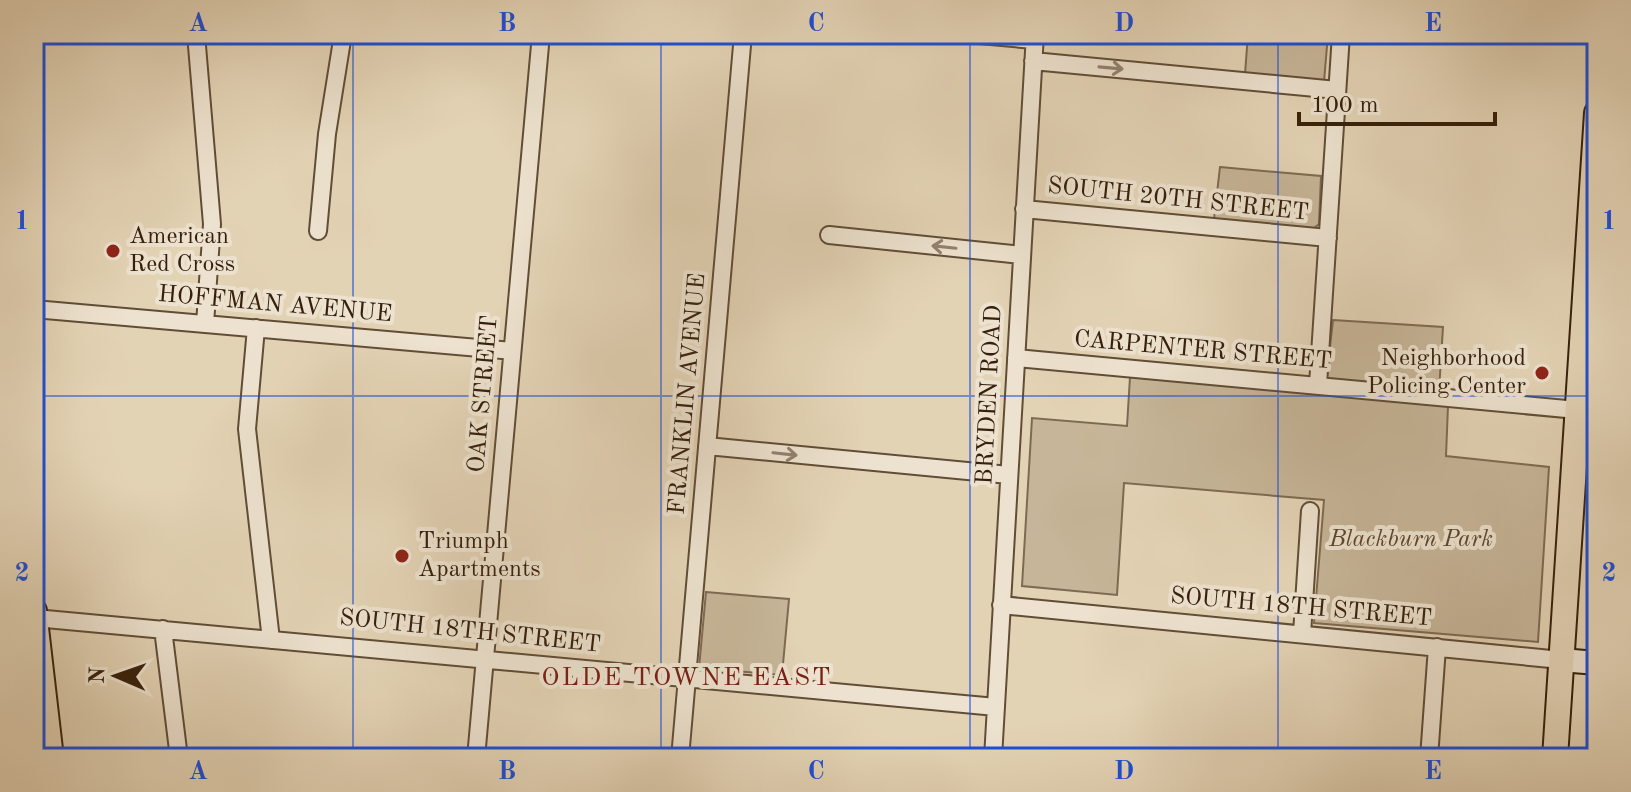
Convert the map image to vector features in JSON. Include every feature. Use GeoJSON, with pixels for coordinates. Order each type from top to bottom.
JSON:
{"type":"FeatureCollection","features":[{"type":"Feature","properties":{"kind":"main road"},"geometry":{"type":"LineString","coordinates":[[1555,758],[1577,410],[1589,365],[1597,113]]}},
{"type":"Feature","properties":{"kind":"main road"},"geometry":{"type":"LineString","coordinates":[[34,611],[51,758]]}},
{"type":"Feature","properties":{"kind":"street"},"geometry":{"type":"LineString","coordinates":[[196,34],[212,234],[205,324]]}},
{"type":"Feature","properties":{"kind":"street"},"geometry":{"type":"LineString","coordinates":[[318,231],[327,134],[343,34]]}},
{"type":"Feature","properties":{"kind":"street","name":"OAK STREET"},"geometry":{"type":"LineString","coordinates":[[476,758],[541,34]]}},
{"type":"Feature","properties":{"kind":"street","name":"FRANKLIN AVENUE"},"geometry":{"type":"LineString","coordinates":[[680,758],[743,34]]}},
{"type":"Feature","properties":{"kind":"street"},"geometry":{"type":"LineString","coordinates":[[968,34],[1035,37]]}},
{"type":"Feature","properties":{"kind":"street"},"geometry":{"type":"LineString","coordinates":[[1318,385],[1341,34]]}},
{"type":"Feature","properties":{"kind":"street","name":"BRYDEN ROAD"},"geometry":{"type":"LineString","coordinates":[[993,758],[1035,37]]}},
{"type":"Feature","properties":{"kind":"street"},"geometry":{"type":"LineString","coordinates":[[1033,61],[1337,90]]}},
{"type":"Feature","properties":{"kind":"street","name":"SOUTH 20TH STREET"},"geometry":{"type":"LineString","coordinates":[[1024,209],[1328,238]]}},
{"type":"Feature","properties":{"kind":"street"},"geometry":{"type":"LineString","coordinates":[[829,235],[1022,255]]}},
{"type":"Feature","properties":{"kind":"street","name":"HOFFMAN AVENUE"},"geometry":{"type":"LineString","coordinates":[[34,309],[512,351]]}},
{"type":"Feature","properties":{"kind":"street"},"geometry":{"type":"LineString","coordinates":[[256,328],[247,429],[271,640]]}},
{"type":"Feature","properties":{"kind":"street","name":"CARPENTER STREET"},"geometry":{"type":"LineString","coordinates":[[1016,358],[1577,410]]}},
{"type":"Feature","properties":{"kind":"street"},"geometry":{"type":"LineString","coordinates":[[707,446],[1009,475]]}},
{"type":"Feature","properties":{"kind":"street"},"geometry":{"type":"LineString","coordinates":[[1302,634],[1310,511]]}},
{"type":"Feature","properties":{"kind":"street","name":"SOUTH 18TH STREET"},"geometry":{"type":"LineString","coordinates":[[1001,605],[1597,663]]}},
{"type":"Feature","properties":{"kind":"street","name":"SOUTH 18TH STREET"},"geometry":{"type":"LineString","coordinates":[[35,618],[996,707]]}},
{"type":"Feature","properties":{"kind":"street"},"geometry":{"type":"LineString","coordinates":[[163,629],[179,758]]}},
{"type":"Feature","properties":{"kind":"street"},"geometry":{"type":"LineString","coordinates":[[1429,758],[1437,647]]}},
{"type":"Feature","properties":{"kind":"green space"},"geometry":{"type":"Polygon","coordinates":[[[1248,34],[1328,34],[1324,82],[1245,74],[1248,34]]]}},
{"type":"Feature","properties":{"kind":"green space"},"geometry":{"type":"Polygon","coordinates":[[[1220,167],[1321,176],[1319,224],[1313,229],[1214,219],[1220,167]]]}},
{"type":"Feature","properties":{"kind":"green space"},"geometry":{"type":"Polygon","coordinates":[[[1333,320],[1443,327],[1439,391],[1326,382],[1333,320]]]}},
{"type":"Feature","properties":{"kind":"green space","name":"Blackburn Park"},"geometry":{"type":"Polygon","coordinates":[[[1130,377],[1448,406],[1446,456],[1549,467],[1538,642],[1314,623],[1324,500],[1124,483],[1117,595],[1022,586],[1032,418],[1127,426],[1130,377]]]}},
{"type":"Feature","properties":{"kind":"green space"},"geometry":{"type":"Polygon","coordinates":[[[706,592],[789,599],[782,675],[699,668],[706,592]]]}},
{"type":"Feature","properties":{"kind":"place","name":"American Red Cross"},"geometry":{"type":"Point","coordinates":[113,251]}},
{"type":"Feature","properties":{"kind":"place","name":"Neighborhood Policing Center"},"geometry":{"type":"Point","coordinates":[1542,373]}},
{"type":"Feature","properties":{"kind":"place","name":"Triumph Apartments"},"geometry":{"type":"Point","coordinates":[402,556]}},
{"type":"Feature","properties":{"kind":"district","name":"OLDE TOWNE EAST"},"geometry":{"type":"Point","coordinates":[687,678]}}]}
